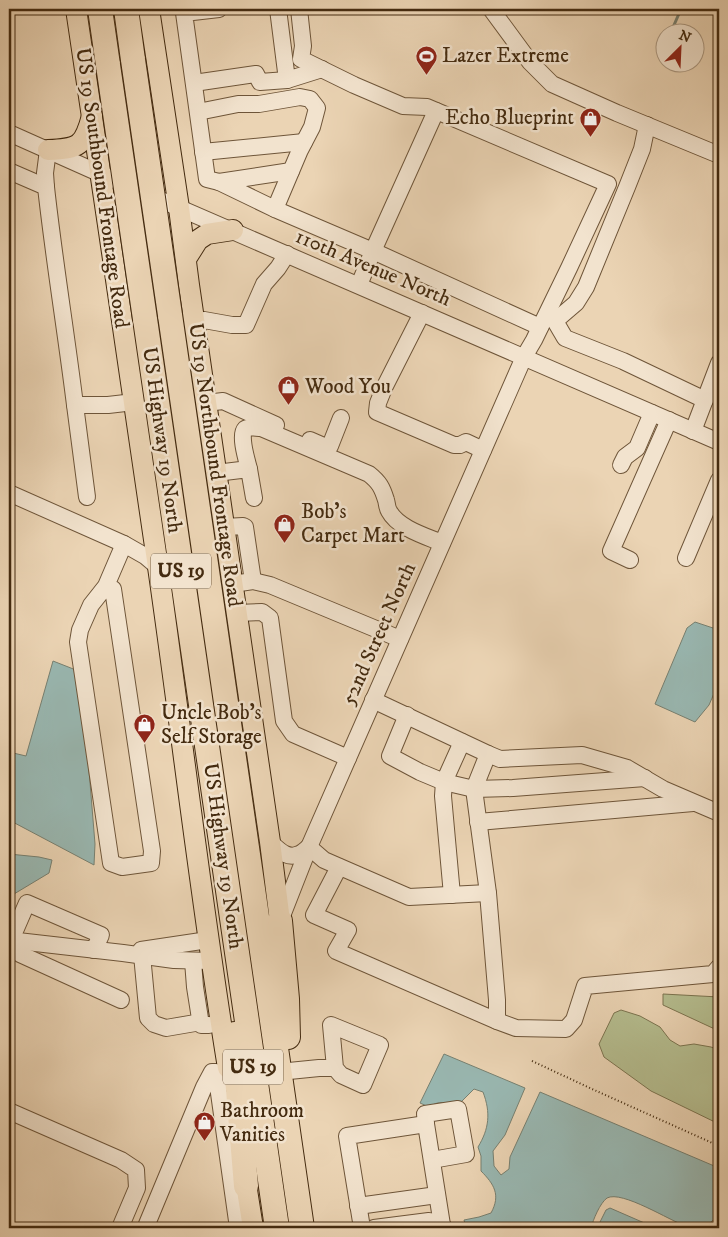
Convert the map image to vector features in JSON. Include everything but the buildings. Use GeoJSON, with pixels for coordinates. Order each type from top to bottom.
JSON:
{"type":"FeatureCollection","features":[{"type":"Feature","properties":{"kind":"highway","name":"US Highway 19 North"},"geometry":{"type":"LineString","coordinates":[[100,9],[108,65],[133,319],[230,905],[277,1228]]}},
{"type":"Feature","properties":{"kind":"highway","name":"US Highway 19 North"},"geometry":{"type":"LineString","coordinates":[[126,9],[302,1228]]}},
{"type":"Feature","properties":{"kind":"highway"},"geometry":{"type":"LineString","coordinates":[[230,905],[242,1190]]}},
{"type":"Feature","properties":{"kind":"highway"},"geometry":{"type":"LineString","coordinates":[[280,920],[286,999],[293,1162]]}},
{"type":"Feature","properties":{"kind":"main road","name":"US 19 Southbound Frontage Road"},"geometry":{"type":"LineString","coordinates":[[76,9],[112,252],[133,319],[134,402],[208,940],[202,961],[221,1025],[242,1190],[253,1228]]}},
{"type":"Feature","properties":{"kind":"main road","name":"US 19 Northbound Frontage Road"},"geometry":{"type":"LineString","coordinates":[[149,9],[280,920]]}},
{"type":"Feature","properties":{"kind":"main road"},"geometry":{"type":"LineString","coordinates":[[88,90],[100,102],[115,107],[132,109],[144,102],[151,90],[158,67]]}},
{"type":"Feature","properties":{"kind":"main road"},"geometry":{"type":"LineString","coordinates":[[48,150],[68,149],[80,142],[87,133],[92,114]]}},
{"type":"Feature","properties":{"kind":"main road"},"geometry":{"type":"LineString","coordinates":[[92,114],[122,167],[140,191],[171,224],[186,258]]}},
{"type":"Feature","properties":{"kind":"main road"},"geometry":{"type":"LineString","coordinates":[[112,252],[120,230],[161,146],[166,126]]}},
{"type":"Feature","properties":{"kind":"main road"},"geometry":{"type":"LineString","coordinates":[[186,258],[198,240],[207,234],[233,230]]}},
{"type":"Feature","properties":{"kind":"main road"},"geometry":{"type":"LineString","coordinates":[[133,319],[125,291],[129,278],[136,272],[154,266],[174,269],[189,285]]}},
{"type":"Feature","properties":{"kind":"street"},"geometry":{"type":"LineString","coordinates":[[219,9],[184,13],[207,179],[219,182],[540,328]]}},
{"type":"Feature","properties":{"kind":"street"},"geometry":{"type":"LineString","coordinates":[[278,9],[287,80]]}},
{"type":"Feature","properties":{"kind":"street"},"geometry":{"type":"LineString","coordinates":[[299,9],[303,46],[301,58],[403,106],[426,106],[436,111],[358,285]]}},
{"type":"Feature","properties":{"kind":"street"},"geometry":{"type":"LineString","coordinates":[[491,9],[530,62],[552,84],[719,155]]}},
{"type":"Feature","properties":{"kind":"street"},"geometry":{"type":"LineString","coordinates":[[194,83],[256,74],[260,82],[287,80],[322,69]]}},
{"type":"Feature","properties":{"kind":"street"},"geometry":{"type":"LineString","coordinates":[[198,112],[238,104],[259,104],[300,97],[310,99],[317,108],[312,127],[275,209]]}},
{"type":"Feature","properties":{"kind":"street","name":"52nd Street North"},"geometry":{"type":"LineString","coordinates":[[280,920],[309,847],[524,357],[540,328],[608,184],[436,111]]}},
{"type":"Feature","properties":{"kind":"street"},"geometry":{"type":"LineString","coordinates":[[647,125],[642,149],[628,187],[586,286],[576,303],[555,321],[565,338],[623,361],[705,400]]}},
{"type":"Feature","properties":{"kind":"street","name":"110th Avenue North"},"geometry":{"type":"LineString","coordinates":[[9,133],[719,442]]}},
{"type":"Feature","properties":{"kind":"street"},"geometry":{"type":"LineString","coordinates":[[203,152],[306,139]]}},
{"type":"Feature","properties":{"kind":"street"},"geometry":{"type":"LineString","coordinates":[[48,150],[45,173],[46,187],[87,497]]}},
{"type":"Feature","properties":{"kind":"street"},"geometry":{"type":"LineString","coordinates":[[9,171],[46,187]]}},
{"type":"Feature","properties":{"kind":"street"},"geometry":{"type":"LineString","coordinates":[[219,182],[291,171]]}},
{"type":"Feature","properties":{"kind":"street"},"geometry":{"type":"LineString","coordinates":[[194,322],[204,320],[232,325],[246,325],[264,284],[287,254]]}},
{"type":"Feature","properties":{"kind":"street"},"geometry":{"type":"LineString","coordinates":[[422,312],[384,388],[378,403],[377,412],[454,445],[466,442],[483,450]]}},
{"type":"Feature","properties":{"kind":"street"},"geometry":{"type":"LineString","coordinates":[[693,431],[719,363]]}},
{"type":"Feature","properties":{"kind":"street"},"geometry":{"type":"LineString","coordinates":[[206,403],[222,401],[326,447],[330,446],[342,418]]}},
{"type":"Feature","properties":{"kind":"street"},"geometry":{"type":"LineString","coordinates":[[75,405],[108,405],[134,402]]}},
{"type":"Feature","properties":{"kind":"street"},"geometry":{"type":"LineString","coordinates":[[621,465],[625,457],[637,448],[652,413]]}},
{"type":"Feature","properties":{"kind":"street"},"geometry":{"type":"LineString","coordinates":[[630,560],[611,551],[669,420]]}},
{"type":"Feature","properties":{"kind":"street"},"geometry":{"type":"LineString","coordinates":[[254,498],[242,435],[250,427],[261,428],[369,474],[379,483],[389,511],[397,521],[414,532],[442,543]]}},
{"type":"Feature","properties":{"kind":"street"},"geometry":{"type":"LineString","coordinates":[[216,473],[249,469]]}},
{"type":"Feature","properties":{"kind":"street"},"geometry":{"type":"LineString","coordinates":[[686,558],[719,480]]}},
{"type":"Feature","properties":{"kind":"street"},"geometry":{"type":"LineString","coordinates":[[9,494],[124,544],[145,556],[158,567]]}},
{"type":"Feature","properties":{"kind":"street"},"geometry":{"type":"LineString","coordinates":[[124,544],[138,542],[145,536],[152,523]]}},
{"type":"Feature","properties":{"kind":"street"},"geometry":{"type":"LineString","coordinates":[[224,527],[243,526],[246,528],[253,581]]}},
{"type":"Feature","properties":{"kind":"street"},"geometry":{"type":"LineString","coordinates":[[106,586],[113,589],[152,851],[151,863],[122,867],[111,863],[78,642],[80,630],[91,605],[106,586],[124,544]]}},
{"type":"Feature","properties":{"kind":"street"},"geometry":{"type":"LineString","coordinates":[[233,584],[253,581],[270,585],[400,639]]}},
{"type":"Feature","properties":{"kind":"street"},"geometry":{"type":"LineString","coordinates":[[237,613],[262,612],[270,618],[284,721],[293,734],[348,758]]}},
{"type":"Feature","properties":{"kind":"street"},"geometry":{"type":"LineString","coordinates":[[373,700],[500,760],[582,755],[627,768],[663,789],[719,813]]}},
{"type":"Feature","properties":{"kind":"street"},"geometry":{"type":"LineString","coordinates":[[407,716],[390,756],[444,782],[474,789],[513,788],[645,778]]}},
{"type":"Feature","properties":{"kind":"street"},"geometry":{"type":"LineString","coordinates":[[452,894],[443,796],[444,782],[462,742]]}},
{"type":"Feature","properties":{"kind":"street"},"geometry":{"type":"LineString","coordinates":[[488,754],[474,789],[488,893],[497,1020]]}},
{"type":"Feature","properties":{"kind":"street"},"geometry":{"type":"LineString","coordinates":[[478,822],[695,802]]}},
{"type":"Feature","properties":{"kind":"street"},"geometry":{"type":"LineString","coordinates":[[270,842],[282,853],[291,856],[298,855],[309,847],[324,860],[409,897],[488,893]]}},
{"type":"Feature","properties":{"kind":"street"},"geometry":{"type":"LineString","coordinates":[[339,866],[314,915],[348,930],[336,951],[516,1028],[566,1028],[574,1020],[585,986],[713,974],[719,967]]}},
{"type":"Feature","properties":{"kind":"street"},"geometry":{"type":"LineString","coordinates":[[10,940],[26,903],[101,935],[94,950]]}},
{"type":"Feature","properties":{"kind":"street"},"geometry":{"type":"LineString","coordinates":[[10,940],[174,960],[202,961],[195,987],[201,1025],[221,1025]]}},
{"type":"Feature","properties":{"kind":"street"},"geometry":{"type":"LineString","coordinates":[[10,940],[20,954],[122,1000]]}},
{"type":"Feature","properties":{"kind":"street"},"geometry":{"type":"LineString","coordinates":[[123,953],[208,940]]}},
{"type":"Feature","properties":{"kind":"street"},"geometry":{"type":"LineString","coordinates":[[142,955],[148,1018],[154,1024],[166,1028],[201,1022]]}},
{"type":"Feature","properties":{"kind":"street"},"geometry":{"type":"LineString","coordinates":[[289,1071],[335,1068]]}},
{"type":"Feature","properties":{"kind":"street"},"geometry":{"type":"LineString","coordinates":[[147,1224],[204,1087],[212,1072],[216,1072],[242,1190],[238,1228]]}},
{"type":"Feature","properties":{"kind":"street"},"geometry":{"type":"LineString","coordinates":[[432,1160],[466,1154],[458,1109],[425,1114],[437,1195],[443,1227]]}},
{"type":"Feature","properties":{"kind":"street"},"geometry":{"type":"LineString","coordinates":[[9,1111],[121,1160],[136,1170],[138,1188],[120,1228]]}},
{"type":"Feature","properties":{"kind":"street"},"geometry":{"type":"LineString","coordinates":[[362,1228],[347,1136],[426,1124]]}},
{"type":"Feature","properties":{"kind":"street"},"geometry":{"type":"LineString","coordinates":[[358,1206],[437,1195]]}},
{"type":"Feature","properties":{"kind":"street"},"geometry":{"type":"LineString","coordinates":[[374,1228],[429,1221],[443,1227]]}},
{"type":"Feature","properties":{"kind":"path"},"geometry":{"type":"LineString","coordinates":[[532,1061],[719,1146]]}},
{"type":"Feature","properties":{"kind":"green space"},"geometry":{"type":"Polygon","coordinates":[[[663,994],[719,997],[719,1031],[663,1005],[663,994]]]}},
{"type":"Feature","properties":{"kind":"green space"},"geometry":{"type":"Polygon","coordinates":[[[621,1010],[640,1016],[660,1027],[670,1040],[680,1046],[694,1044],[719,1050],[719,1124],[651,1091],[604,1057],[599,1044],[614,1013],[621,1010]]]}},
{"type":"Feature","properties":{"kind":"water"},"geometry":{"type":"Polygon","coordinates":[[[695,622],[719,630],[719,682],[709,705],[695,722],[655,704],[687,628],[695,622]]]}},
{"type":"Feature","properties":{"kind":"water"},"geometry":{"type":"Polygon","coordinates":[[[53,661],[81,672],[95,844],[94,865],[9,820],[9,752],[26,756],[53,661]]]}},
{"type":"Feature","properties":{"kind":"water"},"geometry":{"type":"Polygon","coordinates":[[[9,854],[52,860],[49,873],[9,897],[9,854]]]}},
{"type":"Feature","properties":{"kind":"water"},"geometry":{"type":"Polygon","coordinates":[[[444,1054],[525,1088],[505,1135],[493,1151],[494,1166],[501,1175],[509,1169],[510,1157],[540,1092],[719,1168],[719,1214],[706,1226],[696,1229],[634,1202],[614,1197],[607,1198],[602,1204],[591,1228],[466,1228],[464,1220],[491,1213],[494,1207],[495,1190],[481,1171],[481,1156],[478,1147],[485,1134],[488,1114],[483,1092],[474,1089],[456,1107],[442,1102],[429,1107],[420,1103],[444,1054]]]}},
{"type":"Feature","properties":{"kind":"water"},"geometry":{"type":"Polygon","coordinates":[[[610,1208],[649,1225],[650,1228],[597,1228],[606,1210],[610,1208]]]}},
{"type":"Feature","properties":{"kind":"waterway"},"geometry":{"type":"LineString","coordinates":[[675,22],[681,9]]}},
{"type":"Feature","properties":{"kind":"place","name":"Lazer Extreme"},"geometry":{"type":"Point","coordinates":[426,75]}},
{"type":"Feature","properties":{"kind":"place","name":"Echo Blueprint"},"geometry":{"type":"Point","coordinates":[590,137]}},
{"type":"Feature","properties":{"kind":"place","name":"Wood You"},"geometry":{"type":"Point","coordinates":[289,406]}},
{"type":"Feature","properties":{"kind":"place","name":"Bob's Carpet Mart"},"geometry":{"type":"Point","coordinates":[285,543]}},
{"type":"Feature","properties":{"kind":"place","name":"Uncle Bob's Self Storage"},"geometry":{"type":"Point","coordinates":[145,744]}},
{"type":"Feature","properties":{"kind":"place","name":"Bathroom Vanities"},"geometry":{"type":"Point","coordinates":[204,1142]}}]}
